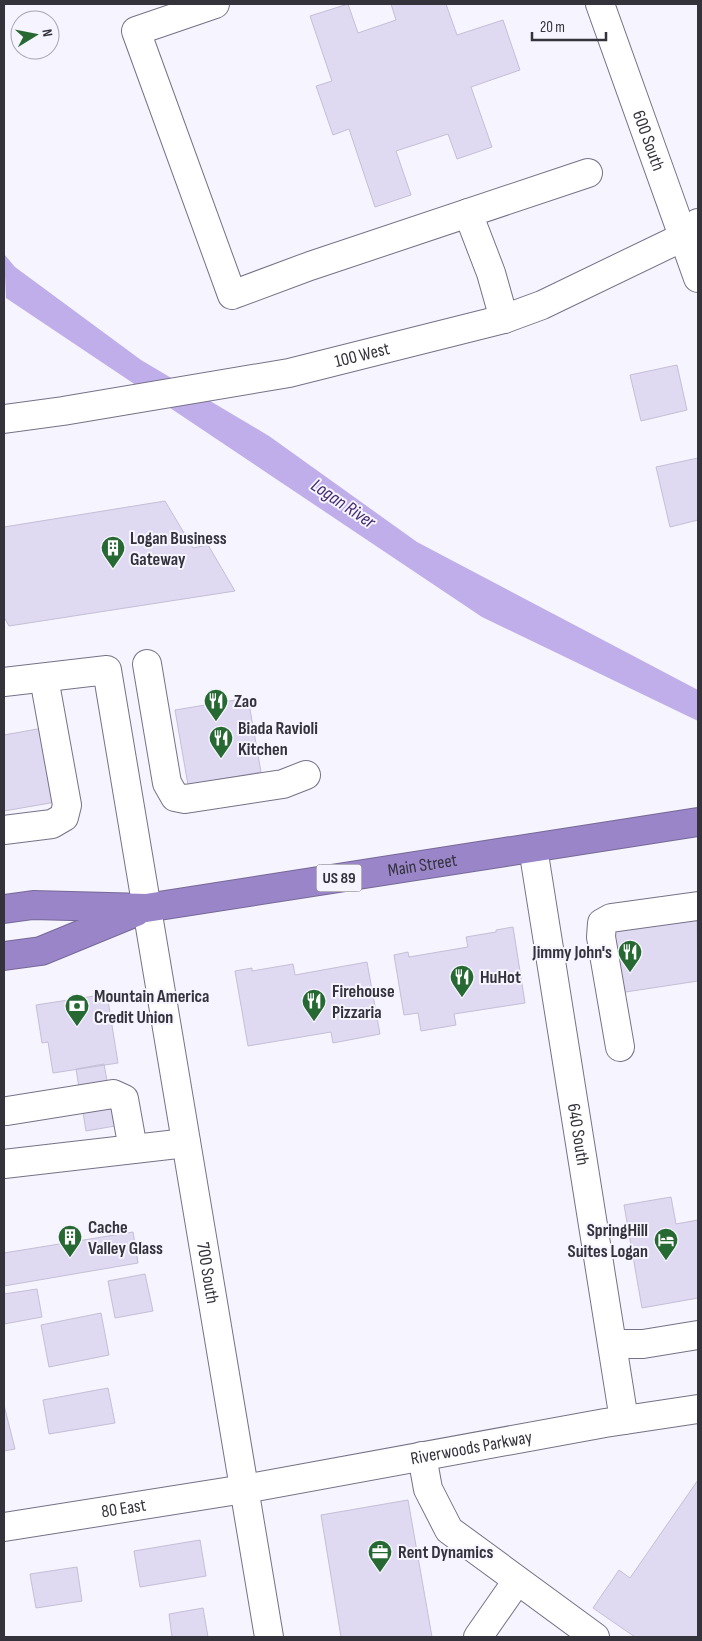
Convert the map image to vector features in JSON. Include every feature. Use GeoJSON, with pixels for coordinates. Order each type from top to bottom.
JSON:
{"type":"FeatureCollection","features":[{"type":"Feature","properties":{"kind":"highway","name":"Main Street"},"geometry":{"type":"LineString","coordinates":[[4,910],[33,905],[146,908],[698,822]]}},
{"type":"Feature","properties":{"kind":"highway","name":"Main Street"},"geometry":{"type":"LineString","coordinates":[[4,956],[41,951],[146,908]]}},
{"type":"Feature","properties":{"kind":"street"},"geometry":{"type":"LineString","coordinates":[[215,4],[136,31],[232,295],[588,173]]}},
{"type":"Feature","properties":{"kind":"street","name":"600 South"},"geometry":{"type":"LineString","coordinates":[[605,5],[691,230],[698,278]]}},
{"type":"Feature","properties":{"kind":"street"},"geometry":{"type":"LineString","coordinates":[[468,213],[491,274],[504,318]]}},
{"type":"Feature","properties":{"kind":"street","name":"100 West"},"geometry":{"type":"LineString","coordinates":[[4,418],[63,411],[289,373],[504,318],[542,305],[691,230]]}},
{"type":"Feature","properties":{"kind":"street"},"geometry":{"type":"LineString","coordinates":[[147,664],[167,783],[175,797],[185,799],[283,784],[306,775]]}},
{"type":"Feature","properties":{"kind":"street","name":"700 South"},"geometry":{"type":"LineString","coordinates":[[44,678],[108,670],[146,908],[269,1637]]}},
{"type":"Feature","properties":{"kind":"street"},"geometry":{"type":"LineString","coordinates":[[4,682],[44,678],[67,805],[64,817],[52,824],[4,830]]}},
{"type":"Feature","properties":{"kind":"street","name":"640 South"},"geometry":{"type":"LineString","coordinates":[[532,848],[624,1420]]}},
{"type":"Feature","properties":{"kind":"street"},"geometry":{"type":"LineString","coordinates":[[620,1047],[601,937],[602,923],[611,918],[698,906]]}},
{"type":"Feature","properties":{"kind":"street"},"geometry":{"type":"LineString","coordinates":[[8,1111],[113,1094],[124,1098],[133,1149]]}},
{"type":"Feature","properties":{"kind":"street"},"geometry":{"type":"LineString","coordinates":[[4,1164],[186,1143]]}},
{"type":"Feature","properties":{"kind":"street"},"geometry":{"type":"LineString","coordinates":[[612,1344],[643,1344],[698,1335]]}},
{"type":"Feature","properties":{"kind":"street","name":"Riverwoods Parkway"},"geometry":{"type":"LineString","coordinates":[[244,1489],[624,1420],[698,1409]]}},
{"type":"Feature","properties":{"kind":"street"},"geometry":{"type":"LineString","coordinates":[[422,1456],[428,1489],[448,1530],[595,1637]]}},
{"type":"Feature","properties":{"kind":"street","name":"80 East"},"geometry":{"type":"LineString","coordinates":[[4,1528],[244,1489]]}},
{"type":"Feature","properties":{"kind":"street"},"geometry":{"type":"LineString","coordinates":[[478,1637],[517,1581]]}},
{"type":"Feature","properties":{"kind":"water","name":"Logan River"},"geometry":{"type":"Polygon","coordinates":[[[4,254],[15,267],[141,360],[269,436],[417,542],[698,690],[698,721],[482,617],[6,298],[4,254]]]}},
{"type":"Feature","properties":{"kind":"building"},"geometry":{"type":"Polygon","coordinates":[[[348,4],[358,33],[396,20],[391,4],[446,4],[457,35],[503,20],[520,70],[471,87],[492,147],[457,159],[448,134],[396,151],[411,195],[375,207],[349,129],[333,135],[316,86],[332,81],[310,16],[348,4]]]}},
{"type":"Feature","properties":{"kind":"building"},"geometry":{"type":"Polygon","coordinates":[[[677,365],[687,410],[641,421],[630,375],[677,365]]]}},
{"type":"Feature","properties":{"kind":"building"},"geometry":{"type":"Polygon","coordinates":[[[698,458],[698,520],[670,527],[656,467],[698,458]]]}},
{"type":"Feature","properties":{"kind":"building","name":"Logan Business Gateway"},"geometry":{"type":"Polygon","coordinates":[[[165,501],[193,548],[208,545],[235,591],[9,626],[4,617],[4,527],[165,501]]]}},
{"type":"Feature","properties":{"kind":"building"},"geometry":{"type":"Polygon","coordinates":[[[248,698],[261,772],[188,785],[175,710],[248,698]]]}},
{"type":"Feature","properties":{"kind":"building"},"geometry":{"type":"Polygon","coordinates":[[[43,728],[56,802],[4,811],[4,735],[43,728]]]}},
{"type":"Feature","properties":{"kind":"building"},"geometry":{"type":"Polygon","coordinates":[[[697,917],[698,981],[619,993],[609,931],[697,917]]]}},
{"type":"Feature","properties":{"kind":"building"},"geometry":{"type":"Polygon","coordinates":[[[513,927],[525,1003],[454,1014],[456,1025],[421,1031],[418,1013],[404,1015],[394,955],[408,952],[409,957],[468,947],[466,937],[513,927]]]}},
{"type":"Feature","properties":{"kind":"building"},"geometry":{"type":"Polygon","coordinates":[[[367,962],[380,1034],[333,1043],[331,1032],[248,1046],[235,971],[252,968],[252,971],[293,964],[295,975],[367,962]]]}},
{"type":"Feature","properties":{"kind":"building"},"geometry":{"type":"Polygon","coordinates":[[[107,994],[118,1063],[53,1073],[48,1042],[42,1043],[36,1005],[107,994]]]}},
{"type":"Feature","properties":{"kind":"building"},"geometry":{"type":"Polygon","coordinates":[[[104,1064],[115,1126],[86,1131],[76,1069],[104,1064]]]}},
{"type":"Feature","properties":{"kind":"building","name":"SpringHill Suites Logan"},"geometry":{"type":"Polygon","coordinates":[[[671,1197],[676,1224],[698,1220],[698,1298],[642,1308],[624,1205],[671,1197]]]}},
{"type":"Feature","properties":{"kind":"building","name":"Cache Valley Glass"},"geometry":{"type":"Polygon","coordinates":[[[133,1232],[138,1263],[4,1286],[4,1253],[133,1232]]]}},
{"type":"Feature","properties":{"kind":"building"},"geometry":{"type":"Polygon","coordinates":[[[145,1274],[153,1311],[115,1318],[108,1281],[145,1274]]]}},
{"type":"Feature","properties":{"kind":"building"},"geometry":{"type":"Polygon","coordinates":[[[37,1289],[42,1317],[4,1324],[4,1294],[37,1289]]]}},
{"type":"Feature","properties":{"kind":"building"},"geometry":{"type":"Polygon","coordinates":[[[101,1313],[109,1355],[49,1367],[41,1325],[101,1313]]]}},
{"type":"Feature","properties":{"kind":"building"},"geometry":{"type":"Polygon","coordinates":[[[108,1388],[115,1423],[49,1434],[43,1400],[108,1388]]]}},
{"type":"Feature","properties":{"kind":"building"},"geometry":{"type":"Polygon","coordinates":[[[4,1405],[15,1449],[4,1451],[4,1405]]]}},
{"type":"Feature","properties":{"kind":"building"},"geometry":{"type":"Polygon","coordinates":[[[698,1480],[698,1637],[635,1637],[593,1608],[619,1570],[630,1578],[698,1480]]]}},
{"type":"Feature","properties":{"kind":"building"},"geometry":{"type":"Polygon","coordinates":[[[408,1500],[432,1637],[341,1637],[321,1515],[408,1500]]]}},
{"type":"Feature","properties":{"kind":"building"},"geometry":{"type":"Polygon","coordinates":[[[200,1540],[206,1576],[140,1587],[134,1551],[200,1540]]]}},
{"type":"Feature","properties":{"kind":"building"},"geometry":{"type":"Polygon","coordinates":[[[77,1567],[82,1601],[36,1608],[30,1574],[77,1567]]]}},
{"type":"Feature","properties":{"kind":"building"},"geometry":{"type":"Polygon","coordinates":[[[203,1608],[208,1637],[172,1637],[169,1614],[203,1608]]]}},
{"type":"Feature","properties":{"kind":"place","name":"Logan Business Gateway"},"geometry":{"type":"Point","coordinates":[113,569]}},
{"type":"Feature","properties":{"kind":"place","name":"Zao"},"geometry":{"type":"Point","coordinates":[216,722]}},
{"type":"Feature","properties":{"kind":"place","name":"Biada Ravioli Kitchen"},"geometry":{"type":"Point","coordinates":[221,759]}},
{"type":"Feature","properties":{"kind":"place","name":"Jimmy John's"},"geometry":{"type":"Point","coordinates":[630,973]}},
{"type":"Feature","properties":{"kind":"place","name":"HuHot"},"geometry":{"type":"Point","coordinates":[462,998]}},
{"type":"Feature","properties":{"kind":"place","name":"Firehouse Pizzaria"},"geometry":{"type":"Point","coordinates":[314,1022]}},
{"type":"Feature","properties":{"kind":"place","name":"Mountain America Credit Union"},"geometry":{"type":"Point","coordinates":[77,1027]}},
{"type":"Feature","properties":{"kind":"place","name":"Cache Valley Glass"},"geometry":{"type":"Point","coordinates":[70,1258]}},
{"type":"Feature","properties":{"kind":"place","name":"SpringHill Suites Logan"},"geometry":{"type":"Point","coordinates":[666,1261]}},
{"type":"Feature","properties":{"kind":"place","name":"Rent Dynamics"},"geometry":{"type":"Point","coordinates":[380,1573]}}]}
